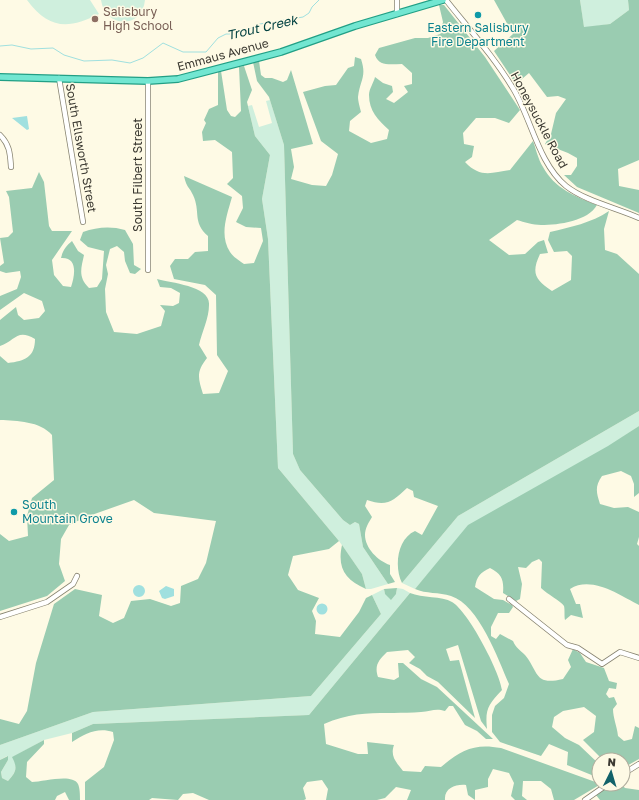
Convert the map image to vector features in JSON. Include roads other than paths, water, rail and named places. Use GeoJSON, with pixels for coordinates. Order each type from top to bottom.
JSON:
{"type":"FeatureCollection","features":[{"type":"Feature","properties":{"kind":"main road","name":"Emmaus Avenue"},"geometry":{"type":"LineString","coordinates":[[0,77],[148,81],[178,79],[294,48],[444,0]]}},
{"type":"Feature","properties":{"kind":"street"},"geometry":{"type":"LineString","coordinates":[[397,0],[397,14]]}},
{"type":"Feature","properties":{"kind":"street","name":"Honeysuckle Road"},"geometry":{"type":"LineString","coordinates":[[444,0],[499,66],[510,83],[534,136],[558,178],[576,192],[639,218]]}},
{"type":"Feature","properties":{"kind":"street","name":"South Ellsworth Street"},"geometry":{"type":"LineString","coordinates":[[59,78],[83,222]]}},
{"type":"Feature","properties":{"kind":"street","name":"South Filbert Street"},"geometry":{"type":"LineString","coordinates":[[148,81],[148,270]]}},
{"type":"Feature","properties":{"kind":"street"},"geometry":{"type":"LineString","coordinates":[[0,135],[8,144],[10,150],[11,167]]}},
{"type":"Feature","properties":{"kind":"street"},"geometry":{"type":"LineString","coordinates":[[0,616],[47,602],[73,584],[77,576]]}},
{"type":"Feature","properties":{"kind":"street"},"geometry":{"type":"LineString","coordinates":[[509,599],[567,644],[578,648],[600,663],[607,663],[618,653],[623,652],[639,658]]}},
{"type":"Feature","properties":{"kind":"street"},"geometry":{"type":"LineString","coordinates":[[585,800],[596,792]]}},
{"type":"Feature","properties":{"kind":"water"},"geometry":{"type":"Polygon","coordinates":[[[27,116],[29,129],[27,130],[12,118],[27,116]]]}},
{"type":"Feature","properties":{"kind":"water"},"geometry":{"type":"Polygon","coordinates":[[[137,585],[141,585],[145,591],[141,597],[137,597],[133,593],[133,589],[137,585]]]}},
{"type":"Feature","properties":{"kind":"water"},"geometry":{"type":"Polygon","coordinates":[[[166,586],[174,589],[174,596],[165,599],[162,598],[159,591],[166,586]]]}},
{"type":"Feature","properties":{"kind":"water"},"geometry":{"type":"Polygon","coordinates":[[[320,604],[324,604],[326,605],[326,613],[320,614],[317,611],[317,607],[320,604]]]}},
{"type":"Feature","properties":{"kind":"waterway","name":"Trout Creek"},"geometry":{"type":"LineString","coordinates":[[0,46],[12,45],[31,49],[53,48],[64,55],[84,61],[112,60],[130,63],[143,58],[163,43],[183,52],[206,52],[218,38],[226,34],[238,34],[260,24],[303,17],[309,13],[312,7],[319,0]]}},
{"type":"Feature","properties":{"kind":"place","name":"Eastern Salisbury Fire Department"},"geometry":{"type":"Point","coordinates":[478,15]}},
{"type":"Feature","properties":{"kind":"place","name":"Salisbury High School"},"geometry":{"type":"Point","coordinates":[95,19]}},
{"type":"Feature","properties":{"kind":"place","name":"South Mountain Grove"},"geometry":{"type":"Point","coordinates":[14,512]}}]}
